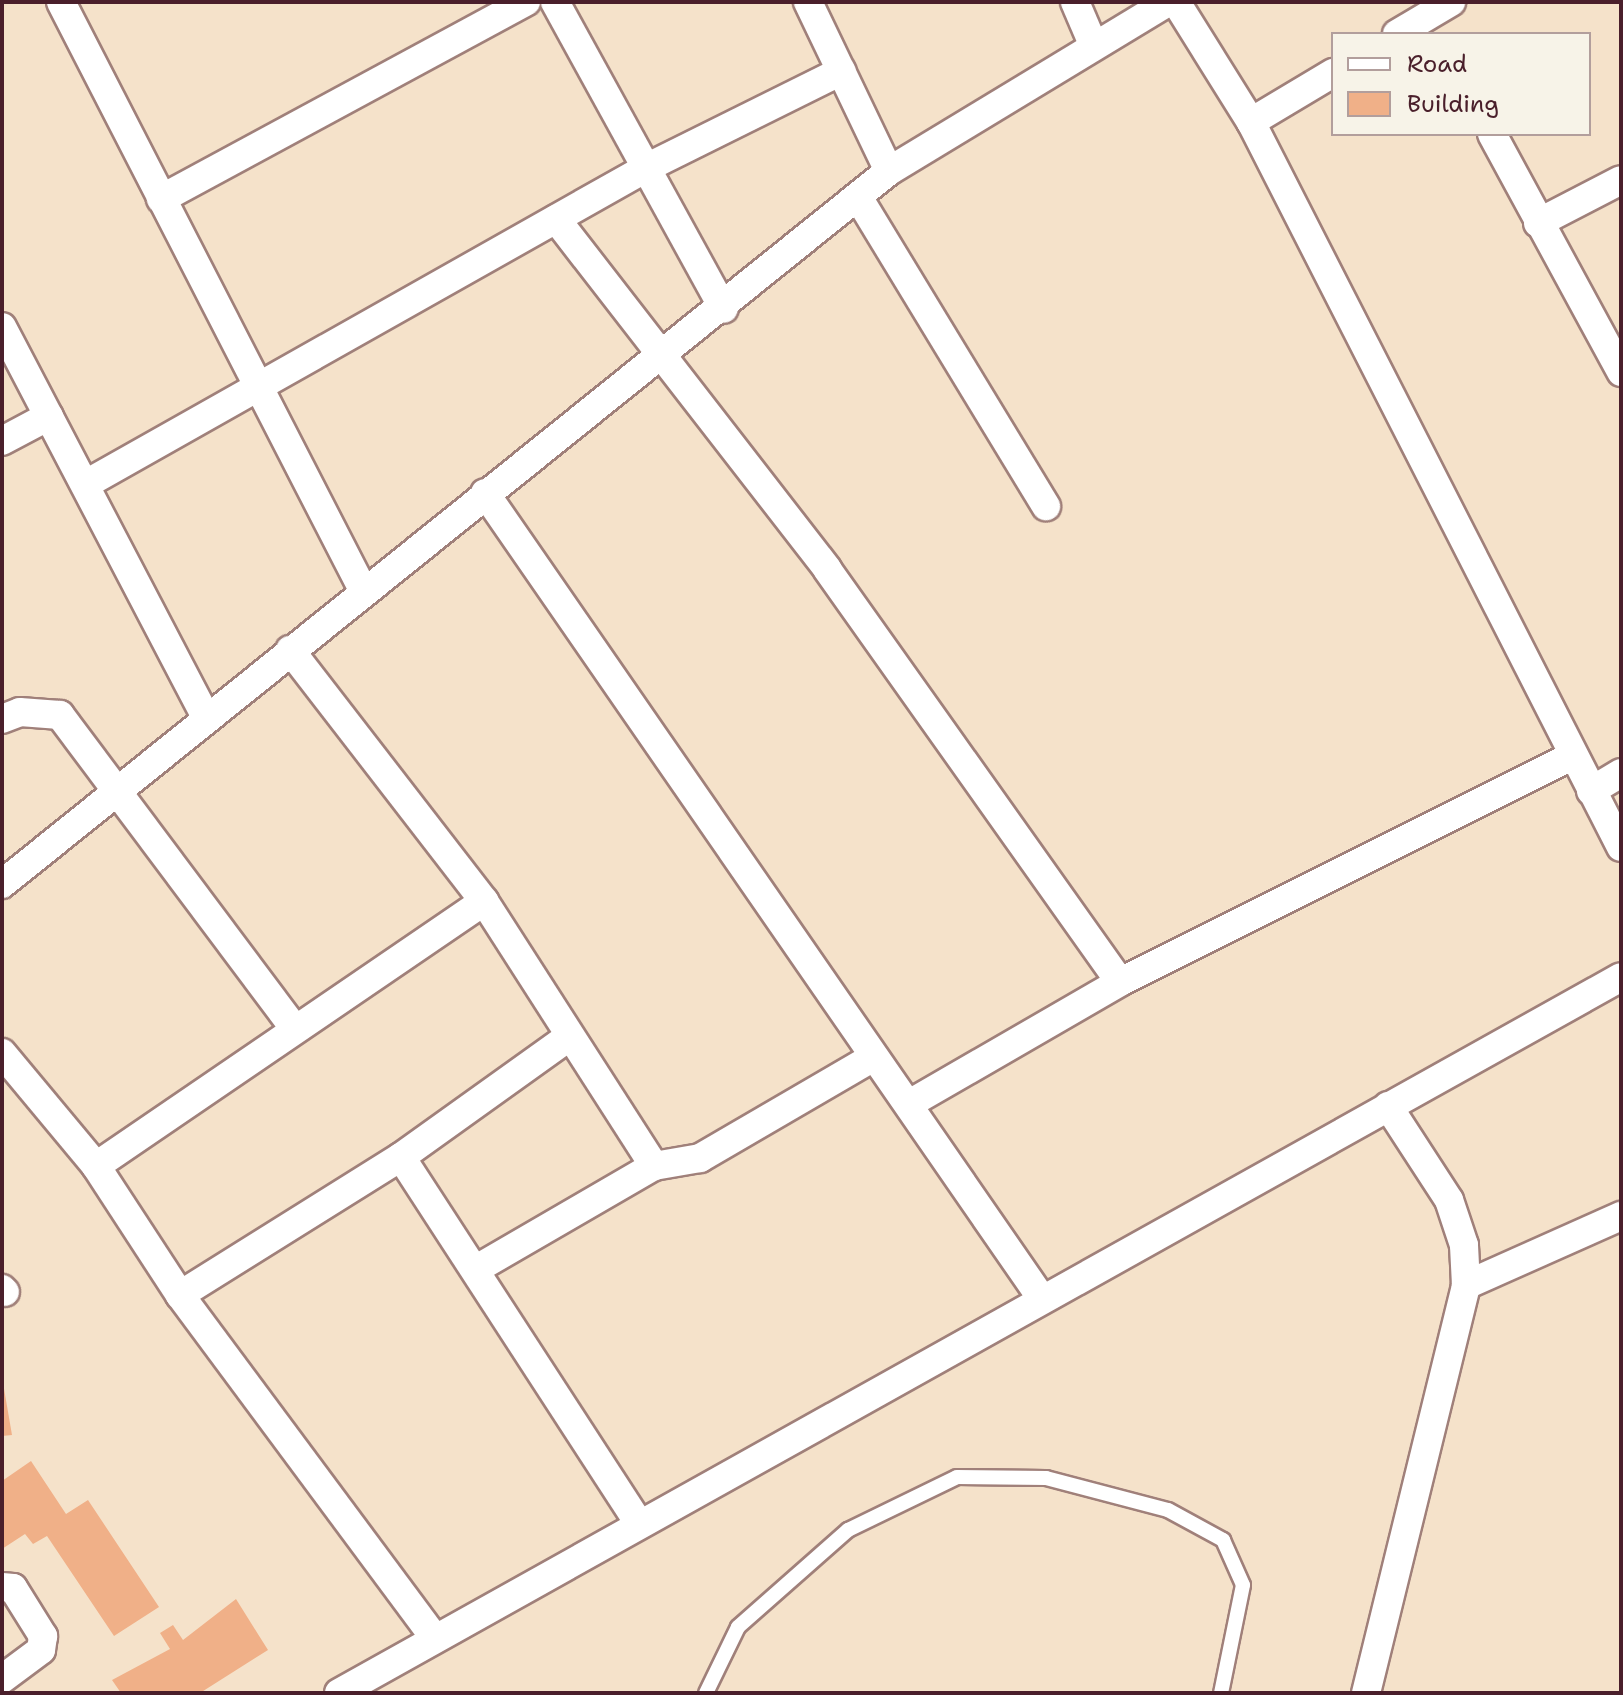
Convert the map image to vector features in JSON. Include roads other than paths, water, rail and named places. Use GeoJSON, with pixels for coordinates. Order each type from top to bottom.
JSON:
{"type":"FeatureCollection","features":[{"type":"Feature","properties":{"kind":"street"},"geometry":{"type":"LineString","coordinates":[[161,199],[526,2]]}},
{"type":"Feature","properties":{"kind":"street"},"geometry":{"type":"LineString","coordinates":[[555,2],[724,309]]}},
{"type":"Feature","properties":{"kind":"street"},"geometry":{"type":"LineString","coordinates":[[808,2],[889,171]]}},
{"type":"Feature","properties":{"kind":"street"},"geometry":{"type":"LineString","coordinates":[[1075,2],[1093,44]]}},
{"type":"Feature","properties":{"kind":"street"},"geometry":{"type":"LineString","coordinates":[[2,884],[119,793],[362,588],[658,356],[724,309],[889,171],[1093,44],[1168,2]]}},
{"type":"Feature","properties":{"kind":"street"},"geometry":{"type":"LineString","coordinates":[[1176,2],[1251,122],[1621,847]]}},
{"type":"Feature","properties":{"kind":"street"},"geometry":{"type":"LineString","coordinates":[[74,6],[161,199],[362,588]]}},
{"type":"Feature","properties":{"kind":"street"},"geometry":{"type":"LineString","coordinates":[[1402,32],[1440,17]]}},
{"type":"Feature","properties":{"kind":"street"},"geometry":{"type":"LineString","coordinates":[[86,484],[257,384],[648,167],[841,71]]}},
{"type":"Feature","properties":{"kind":"street"},"geometry":{"type":"LineString","coordinates":[[1251,122],[1331,74]]}},
{"type":"Feature","properties":{"kind":"street"},"geometry":{"type":"LineString","coordinates":[[1493,136],[1621,372]]}},
{"type":"Feature","properties":{"kind":"street"},"geometry":{"type":"LineString","coordinates":[[1538,223],[1621,180]]}},
{"type":"Feature","properties":{"kind":"street"},"geometry":{"type":"LineString","coordinates":[[858,197],[1046,506]]}},
{"type":"Feature","properties":{"kind":"street"},"geometry":{"type":"LineString","coordinates":[[556,219],[658,356],[827,569],[1120,982]]}},
{"type":"Feature","properties":{"kind":"street"},"geometry":{"type":"LineString","coordinates":[[2,327],[206,718]]}},
{"type":"Feature","properties":{"kind":"street"},"geometry":{"type":"LineString","coordinates":[[2,441],[49,416]]}},
{"type":"Feature","properties":{"kind":"street"},"geometry":{"type":"LineString","coordinates":[[485,493],[872,1058],[909,1104],[1040,1296]]}},
{"type":"Feature","properties":{"kind":"street"},"geometry":{"type":"LineString","coordinates":[[290,650],[484,901],[567,1038],[654,1166]]}},
{"type":"Feature","properties":{"kind":"street"},"geometry":{"type":"LineString","coordinates":[[2,719],[20,712],[60,715],[295,1029]]}},
{"type":"Feature","properties":{"kind":"street"},"geometry":{"type":"LineString","coordinates":[[909,1104],[1120,982],[1572,756]]}},
{"type":"Feature","properties":{"kind":"street"},"geometry":{"type":"LineString","coordinates":[[1591,791],[1621,773]]}},
{"type":"Feature","properties":{"kind":"street"},"geometry":{"type":"LineString","coordinates":[[96,1166],[484,901]]}},
{"type":"Feature","properties":{"kind":"street"},"geometry":{"type":"LineString","coordinates":[[339,1693],[1040,1296],[1621,977]]}},
{"type":"Feature","properties":{"kind":"street"},"geometry":{"type":"LineString","coordinates":[[180,1295],[401,1157],[567,1038]]}},
{"type":"Feature","properties":{"kind":"street"},"geometry":{"type":"LineString","coordinates":[[2,1053],[96,1166],[180,1295],[435,1638]]}},
{"type":"Feature","properties":{"kind":"street"},"geometry":{"type":"LineString","coordinates":[[478,1268],[654,1166],[700,1158],[872,1058]]}},
{"type":"Feature","properties":{"kind":"street"},"geometry":{"type":"LineString","coordinates":[[1366,1693],[1466,1285],[1464,1245],[1449,1200],[1388,1106]]}},
{"type":"Feature","properties":{"kind":"street"},"geometry":{"type":"LineString","coordinates":[[401,1157],[478,1268],[639,1523]]}},
{"type":"Feature","properties":{"kind":"street"},"geometry":{"type":"LineString","coordinates":[[1466,1285],[1621,1216]]}},
{"type":"Feature","properties":{"kind":"street"},"geometry":{"type":"LineString","coordinates":[[2,1587],[13,1588],[43,1636],[41,1650],[2,1679]]}},
{"type":"Feature","properties":{"kind":"lane"},"geometry":{"type":"LineString","coordinates":[[706,1693],[738,1627],[848,1530],[957,1477],[1046,1478],[1168,1510],[1223,1540],[1243,1585],[1221,1693]]}}]}
